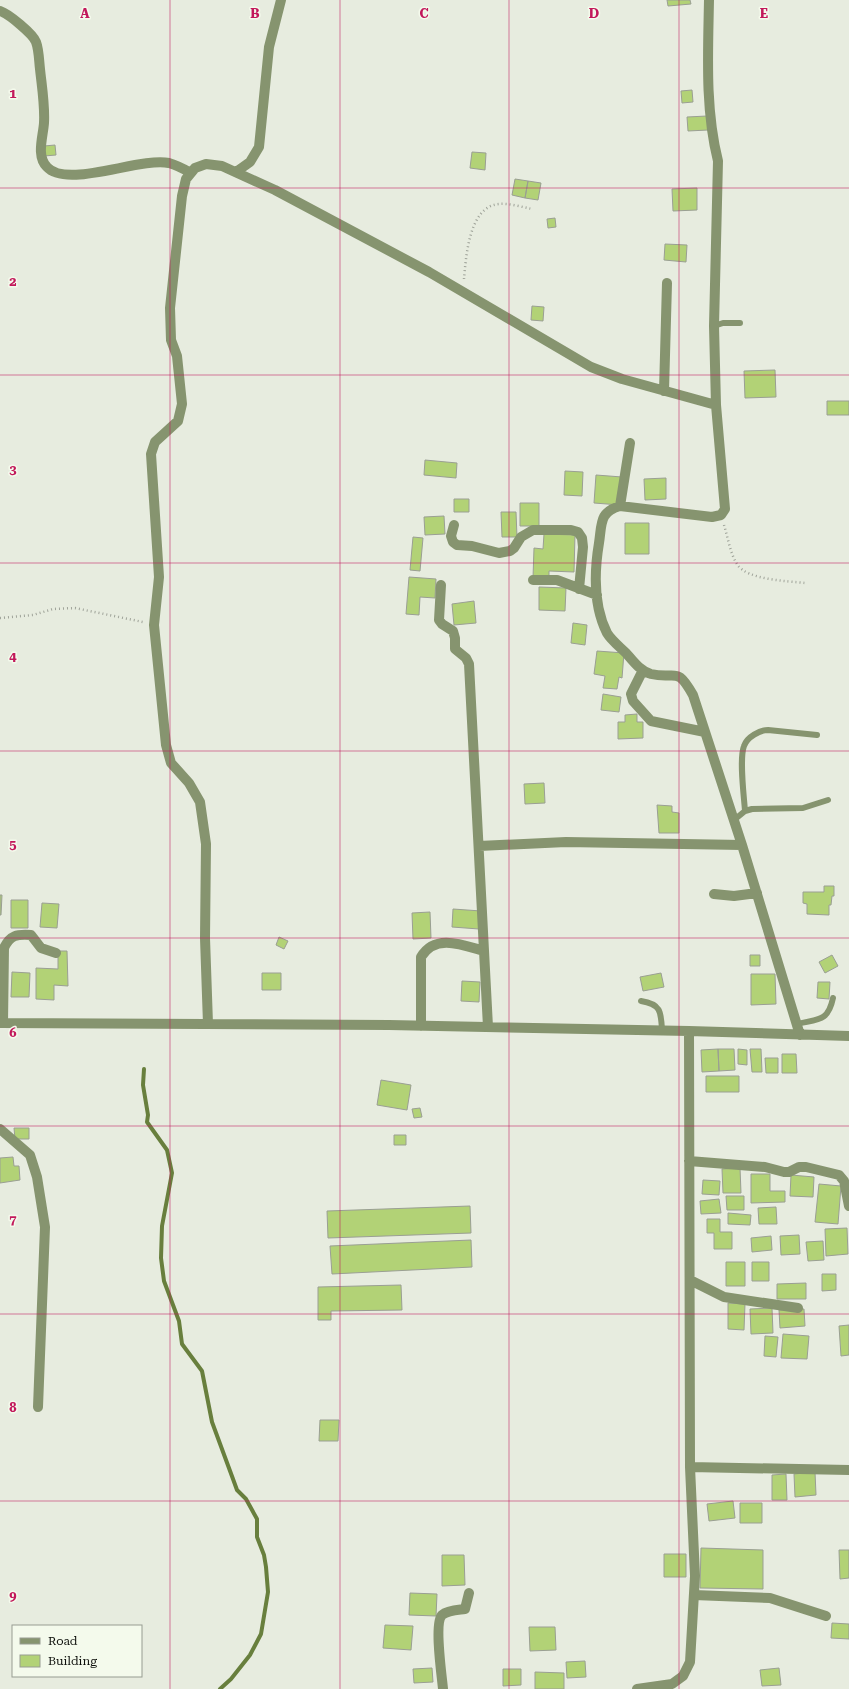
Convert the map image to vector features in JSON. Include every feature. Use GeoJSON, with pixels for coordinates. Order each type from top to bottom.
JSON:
{"type":"FeatureCollection","features":[{"type":"Feature","properties":{"kind":"street"},"geometry":{"type":"LineString","coordinates":[[236,172],[250,162],[259,147],[269,47],[281,0]]}},
{"type":"Feature","properties":{"kind":"street"},"geometry":{"type":"LineString","coordinates":[[709,0],[708,82],[712,139],[718,161],[714,326],[716,405],[725,509],[721,515],[712,517],[620,506],[610,509],[603,515],[595,567],[597,604],[608,634],[640,668],[651,674],[678,675],[684,679],[693,695],[742,845],[800,1035]]}},
{"type":"Feature","properties":{"kind":"street"},"geometry":{"type":"LineString","coordinates":[[0,11],[29,32],[36,42],[45,106],[41,142],[42,157],[47,167],[54,172],[67,175],[83,175],[136,164],[168,163],[190,173]]}},
{"type":"Feature","properties":{"kind":"street"},"geometry":{"type":"LineString","coordinates":[[208,1024],[205,938],[206,844],[200,802],[189,784],[171,763],[166,745],[154,625],[159,577],[151,454],[155,442],[178,421],[182,404],[177,356],[171,340],[170,308],[182,196],[186,179],[190,173],[195,168],[206,164],[222,166],[236,172],[275,190],[462,291],[591,367],[622,379],[716,405]]}},
{"type":"Feature","properties":{"kind":"street"},"geometry":{"type":"LineString","coordinates":[[664,391],[667,284]]}},
{"type":"Feature","properties":{"kind":"street"},"geometry":{"type":"LineString","coordinates":[[620,506],[630,443]]}},
{"type":"Feature","properties":{"kind":"street"},"geometry":{"type":"LineString","coordinates":[[454,525],[451,536],[453,542],[457,545],[472,546],[499,553],[510,551],[514,548],[521,537],[533,530],[571,530],[578,532],[582,538],[583,547],[579,589]]}},
{"type":"Feature","properties":{"kind":"street"},"geometry":{"type":"LineString","coordinates":[[533,580],[557,580],[597,595]]}},
{"type":"Feature","properties":{"kind":"street"},"geometry":{"type":"LineString","coordinates":[[441,585],[439,620],[442,624],[453,631],[456,638],[455,649],[466,658],[469,664],[480,846],[488,1027]]}},
{"type":"Feature","properties":{"kind":"street"},"geometry":{"type":"LineString","coordinates":[[644,670],[631,694],[633,701],[647,718],[652,721],[705,732]]}},
{"type":"Feature","properties":{"kind":"street"},"geometry":{"type":"LineString","coordinates":[[480,846],[566,842],[742,845]]}},
{"type":"Feature","properties":{"kind":"street"},"geometry":{"type":"LineString","coordinates":[[714,894],[734,896],[757,893]]}},
{"type":"Feature","properties":{"kind":"street"},"geometry":{"type":"LineString","coordinates":[[56,953],[41,948],[31,936],[21,934],[11,936],[7,940],[4,948],[2,1023],[488,1027],[662,1030],[849,1036]]}},
{"type":"Feature","properties":{"kind":"street"},"geometry":{"type":"LineString","coordinates":[[422,1026],[421,957],[425,952],[439,943],[451,942],[484,951]]}},
{"type":"Feature","properties":{"kind":"street"},"geometry":{"type":"LineString","coordinates":[[637,1689],[671,1687],[682,1676],[690,1662],[695,1576],[690,1467],[689,1031]]}},
{"type":"Feature","properties":{"kind":"street"},"geometry":{"type":"LineString","coordinates":[[0,1129],[30,1155],[38,1177],[44,1227],[38,1407]]}},
{"type":"Feature","properties":{"kind":"street"},"geometry":{"type":"LineString","coordinates":[[689,1161],[765,1166],[784,1172],[790,1172],[798,1167],[806,1166],[839,1175],[844,1181],[849,1206]]}},
{"type":"Feature","properties":{"kind":"street"},"geometry":{"type":"LineString","coordinates":[[690,1280],[724,1297],[798,1308]]}},
{"type":"Feature","properties":{"kind":"street"},"geometry":{"type":"LineString","coordinates":[[690,1467],[849,1470]]}},
{"type":"Feature","properties":{"kind":"street"},"geometry":{"type":"LineString","coordinates":[[444,1689],[439,1659],[439,1621],[442,1615],[452,1610],[465,1609],[468,1603],[469,1593]]}},
{"type":"Feature","properties":{"kind":"street"},"geometry":{"type":"LineString","coordinates":[[694,1595],[770,1598],[826,1616]]}},
{"type":"Feature","properties":{"kind":"lane"},"geometry":{"type":"LineString","coordinates":[[714,326],[723,323],[740,323]]}},
{"type":"Feature","properties":{"kind":"lane"},"geometry":{"type":"LineString","coordinates":[[745,811],[742,758],[744,745],[751,737],[761,730],[817,735]]}},
{"type":"Feature","properties":{"kind":"lane"},"geometry":{"type":"LineString","coordinates":[[734,820],[745,811],[752,809],[803,808],[828,800]]}},
{"type":"Feature","properties":{"kind":"lane"},"geometry":{"type":"LineString","coordinates":[[797,1024],[825,1016],[829,1012],[833,998]]}},
{"type":"Feature","properties":{"kind":"lane"},"geometry":{"type":"LineString","coordinates":[[641,1001],[652,1003],[657,1007],[661,1015],[662,1030]]}},
{"type":"Feature","properties":{"kind":"path"},"geometry":{"type":"LineString","coordinates":[[462,291],[466,250],[479,217],[487,207],[499,204],[532,209]]}},
{"type":"Feature","properties":{"kind":"path"},"geometry":{"type":"LineString","coordinates":[[721,515],[734,558],[743,571],[765,578],[805,583]]}},
{"type":"Feature","properties":{"kind":"path"},"geometry":{"type":"LineString","coordinates":[[0,618],[33,615],[53,609],[75,608],[131,618],[154,625]]}},
{"type":"Feature","properties":{"kind":"building"},"geometry":{"type":"Polygon","coordinates":[[[667,0],[690,0],[691,4],[668,6],[667,0]]]}},
{"type":"Feature","properties":{"kind":"building"},"geometry":{"type":"Polygon","coordinates":[[[692,90],[693,102],[682,103],[681,91],[692,90]]]}},
{"type":"Feature","properties":{"kind":"building"},"geometry":{"type":"Polygon","coordinates":[[[707,116],[708,130],[688,131],[687,117],[707,116]]]}},
{"type":"Feature","properties":{"kind":"building"},"geometry":{"type":"Polygon","coordinates":[[[55,145],[56,155],[44,156],[44,146],[55,145]]]}},
{"type":"Feature","properties":{"kind":"building"},"geometry":{"type":"Polygon","coordinates":[[[472,152],[486,153],[485,170],[470,168],[472,152]]]}},
{"type":"Feature","properties":{"kind":"building"},"geometry":{"type":"Polygon","coordinates":[[[515,179],[528,181],[525,198],[512,195],[515,179]]]}},
{"type":"Feature","properties":{"kind":"building"},"geometry":{"type":"Polygon","coordinates":[[[528,181],[541,183],[538,200],[525,198],[528,181]]]}},
{"type":"Feature","properties":{"kind":"building"},"geometry":{"type":"Polygon","coordinates":[[[697,188],[697,210],[673,211],[672,189],[697,188]]]}},
{"type":"Feature","properties":{"kind":"building"},"geometry":{"type":"Polygon","coordinates":[[[555,218],[556,227],[548,228],[547,219],[555,218]]]}},
{"type":"Feature","properties":{"kind":"building"},"geometry":{"type":"Polygon","coordinates":[[[665,244],[687,245],[686,262],[664,260],[665,244]]]}},
{"type":"Feature","properties":{"kind":"building"},"geometry":{"type":"Polygon","coordinates":[[[532,306],[544,307],[543,321],[531,320],[532,306]]]}},
{"type":"Feature","properties":{"kind":"building"},"geometry":{"type":"Polygon","coordinates":[[[775,370],[776,397],[745,398],[744,371],[775,370]]]}},
{"type":"Feature","properties":{"kind":"building"},"geometry":{"type":"Polygon","coordinates":[[[827,401],[849,401],[849,415],[827,415],[827,401]]]}},
{"type":"Feature","properties":{"kind":"building"},"geometry":{"type":"Polygon","coordinates":[[[425,460],[457,463],[456,478],[424,475],[425,460]]]}},
{"type":"Feature","properties":{"kind":"building"},"geometry":{"type":"Polygon","coordinates":[[[565,471],[583,472],[582,496],[564,495],[565,471]]]}},
{"type":"Feature","properties":{"kind":"building"},"geometry":{"type":"Polygon","coordinates":[[[596,475],[622,477],[620,505],[594,503],[596,475]]]}},
{"type":"Feature","properties":{"kind":"building"},"geometry":{"type":"Polygon","coordinates":[[[666,478],[666,499],[645,500],[644,479],[666,478]]]}},
{"type":"Feature","properties":{"kind":"building"},"geometry":{"type":"Polygon","coordinates":[[[454,499],[469,499],[469,512],[454,512],[454,499]]]}},
{"type":"Feature","properties":{"kind":"building"},"geometry":{"type":"Polygon","coordinates":[[[520,503],[539,503],[539,526],[520,526],[520,503]]]}},
{"type":"Feature","properties":{"kind":"building"},"geometry":{"type":"Polygon","coordinates":[[[501,512],[516,512],[517,537],[502,537],[501,512]]]}},
{"type":"Feature","properties":{"kind":"building"},"geometry":{"type":"Polygon","coordinates":[[[444,516],[445,534],[425,535],[424,517],[444,516]]]}},
{"type":"Feature","properties":{"kind":"building"},"geometry":{"type":"Polygon","coordinates":[[[625,523],[649,523],[649,554],[625,554],[625,523]]]}},
{"type":"Feature","properties":{"kind":"building"},"geometry":{"type":"Polygon","coordinates":[[[544,534],[575,535],[574,572],[549,571],[549,578],[533,578],[534,548],[543,549],[544,534]]]}},
{"type":"Feature","properties":{"kind":"building"},"geometry":{"type":"Polygon","coordinates":[[[413,537],[423,538],[420,571],[410,570],[413,537]]]}},
{"type":"Feature","properties":{"kind":"building"},"geometry":{"type":"Polygon","coordinates":[[[409,577],[436,579],[435,598],[420,597],[419,615],[406,614],[409,577]]]}},
{"type":"Feature","properties":{"kind":"building"},"geometry":{"type":"Polygon","coordinates":[[[539,587],[566,588],[565,611],[539,610],[539,587]]]}},
{"type":"Feature","properties":{"kind":"building"},"geometry":{"type":"Polygon","coordinates":[[[474,601],[476,623],[454,625],[452,604],[474,601]]]}},
{"type":"Feature","properties":{"kind":"building"},"geometry":{"type":"Polygon","coordinates":[[[573,623],[587,625],[585,645],[571,643],[573,623]]]}},
{"type":"Feature","properties":{"kind":"building"},"geometry":{"type":"Polygon","coordinates":[[[597,651],[624,653],[622,678],[619,677],[617,689],[603,688],[605,676],[594,674],[597,651]]]}},
{"type":"Feature","properties":{"kind":"building"},"geometry":{"type":"Polygon","coordinates":[[[603,694],[621,697],[619,712],[601,710],[603,694]]]}},
{"type":"Feature","properties":{"kind":"building"},"geometry":{"type":"Polygon","coordinates":[[[637,714],[637,722],[643,722],[643,738],[618,739],[618,722],[625,722],[625,715],[637,714]]]}},
{"type":"Feature","properties":{"kind":"building"},"geometry":{"type":"Polygon","coordinates":[[[544,783],[545,803],[525,804],[524,784],[544,783]]]}},
{"type":"Feature","properties":{"kind":"building"},"geometry":{"type":"Polygon","coordinates":[[[657,805],[672,806],[672,812],[679,813],[679,833],[659,833],[657,805]]]}},
{"type":"Feature","properties":{"kind":"building"},"geometry":{"type":"Polygon","coordinates":[[[824,886],[834,886],[834,896],[832,896],[831,905],[829,905],[829,915],[807,914],[807,904],[803,903],[803,892],[824,892],[824,886]]]}},
{"type":"Feature","properties":{"kind":"building"},"geometry":{"type":"Polygon","coordinates":[[[0,895],[2,895],[1,915],[0,915],[0,895]]]}},
{"type":"Feature","properties":{"kind":"building"},"geometry":{"type":"Polygon","coordinates":[[[11,900],[28,900],[28,928],[11,928],[11,900]]]}},
{"type":"Feature","properties":{"kind":"building"},"geometry":{"type":"Polygon","coordinates":[[[42,903],[59,904],[57,928],[40,927],[42,903]]]}},
{"type":"Feature","properties":{"kind":"building"},"geometry":{"type":"Polygon","coordinates":[[[453,909],[481,911],[479,929],[452,927],[453,909]]]}},
{"type":"Feature","properties":{"kind":"building"},"geometry":{"type":"Polygon","coordinates":[[[430,912],[431,938],[413,939],[412,913],[430,912]]]}},
{"type":"Feature","properties":{"kind":"building"},"geometry":{"type":"Polygon","coordinates":[[[279,937],[288,941],[284,949],[276,945],[279,937]]]}},
{"type":"Feature","properties":{"kind":"building"},"geometry":{"type":"Polygon","coordinates":[[[58,951],[67,951],[68,986],[54,985],[54,1000],[36,999],[36,968],[58,969],[58,951]]]}},
{"type":"Feature","properties":{"kind":"building"},"geometry":{"type":"Polygon","coordinates":[[[750,955],[760,955],[760,966],[750,966],[750,955]]]}},
{"type":"Feature","properties":{"kind":"building"},"geometry":{"type":"Polygon","coordinates":[[[832,955],[838,966],[825,973],[819,962],[832,955]]]}},
{"type":"Feature","properties":{"kind":"building"},"geometry":{"type":"Polygon","coordinates":[[[12,972],[30,973],[29,997],[11,997],[12,972]]]}},
{"type":"Feature","properties":{"kind":"building"},"geometry":{"type":"Polygon","coordinates":[[[262,973],[281,973],[281,990],[262,990],[262,973]]]}},
{"type":"Feature","properties":{"kind":"building"},"geometry":{"type":"Polygon","coordinates":[[[661,973],[664,987],[643,991],[640,977],[661,973]]]}},
{"type":"Feature","properties":{"kind":"building"},"geometry":{"type":"Polygon","coordinates":[[[751,974],[775,974],[776,1004],[751,1005],[751,974]]]}},
{"type":"Feature","properties":{"kind":"building"},"geometry":{"type":"Polygon","coordinates":[[[462,981],[480,982],[479,1002],[461,1001],[462,981]]]}},
{"type":"Feature","properties":{"kind":"building"},"geometry":{"type":"Polygon","coordinates":[[[818,982],[830,982],[829,999],[817,998],[818,982]]]}},
{"type":"Feature","properties":{"kind":"building"},"geometry":{"type":"Polygon","coordinates":[[[718,1049],[719,1071],[702,1072],[701,1050],[718,1049]]]}},
{"type":"Feature","properties":{"kind":"building"},"geometry":{"type":"Polygon","coordinates":[[[718,1049],[734,1049],[735,1070],[719,1071],[718,1049]]]}},
{"type":"Feature","properties":{"kind":"building"},"geometry":{"type":"Polygon","coordinates":[[[738,1049],[747,1050],[747,1065],[738,1064],[738,1049]]]}},
{"type":"Feature","properties":{"kind":"building"},"geometry":{"type":"Polygon","coordinates":[[[750,1049],[761,1049],[762,1072],[752,1072],[750,1049]]]}},
{"type":"Feature","properties":{"kind":"building"},"geometry":{"type":"Polygon","coordinates":[[[782,1054],[796,1054],[797,1073],[782,1073],[782,1054]]]}},
{"type":"Feature","properties":{"kind":"building"},"geometry":{"type":"Polygon","coordinates":[[[765,1058],[778,1058],[778,1073],[766,1073],[765,1058]]]}},
{"type":"Feature","properties":{"kind":"building"},"geometry":{"type":"Polygon","coordinates":[[[706,1076],[739,1076],[739,1092],[706,1092],[706,1076]]]}},
{"type":"Feature","properties":{"kind":"building"},"geometry":{"type":"Polygon","coordinates":[[[381,1080],[411,1085],[407,1110],[377,1105],[381,1080]]]}},
{"type":"Feature","properties":{"kind":"building"},"geometry":{"type":"Polygon","coordinates":[[[420,1108],[422,1117],[414,1118],[412,1109],[420,1108]]]}},
{"type":"Feature","properties":{"kind":"building"},"geometry":{"type":"Polygon","coordinates":[[[14,1128],[29,1128],[29,1139],[15,1139],[14,1128]]]}},
{"type":"Feature","properties":{"kind":"building"},"geometry":{"type":"Polygon","coordinates":[[[394,1135],[406,1135],[406,1145],[394,1145],[394,1135]]]}},
{"type":"Feature","properties":{"kind":"building"},"geometry":{"type":"Polygon","coordinates":[[[13,1157],[14,1166],[19,1166],[20,1180],[0,1183],[0,1158],[13,1157]]]}},
{"type":"Feature","properties":{"kind":"building"},"geometry":{"type":"Polygon","coordinates":[[[740,1168],[741,1193],[723,1193],[722,1169],[740,1168]]]}},
{"type":"Feature","properties":{"kind":"building"},"geometry":{"type":"Polygon","coordinates":[[[751,1174],[770,1174],[770,1191],[785,1191],[785,1202],[751,1203],[751,1174]]]}},
{"type":"Feature","properties":{"kind":"building"},"geometry":{"type":"Polygon","coordinates":[[[791,1175],[814,1177],[813,1197],[790,1196],[791,1175]]]}},
{"type":"Feature","properties":{"kind":"building"},"geometry":{"type":"Polygon","coordinates":[[[703,1180],[720,1181],[719,1195],[702,1194],[703,1180]]]}},
{"type":"Feature","properties":{"kind":"building"},"geometry":{"type":"Polygon","coordinates":[[[819,1184],[841,1186],[838,1224],[815,1222],[819,1184]]]}},
{"type":"Feature","properties":{"kind":"building"},"geometry":{"type":"Polygon","coordinates":[[[726,1196],[744,1196],[744,1210],[727,1210],[726,1196]]]}},
{"type":"Feature","properties":{"kind":"building"},"geometry":{"type":"Polygon","coordinates":[[[719,1199],[721,1213],[701,1214],[700,1201],[719,1199]]]}},
{"type":"Feature","properties":{"kind":"building"},"geometry":{"type":"Polygon","coordinates":[[[470,1206],[471,1233],[328,1238],[327,1211],[470,1206]]]}},
{"type":"Feature","properties":{"kind":"building"},"geometry":{"type":"Polygon","coordinates":[[[776,1207],[777,1224],[759,1224],[758,1208],[776,1207]]]}},
{"type":"Feature","properties":{"kind":"building"},"geometry":{"type":"Polygon","coordinates":[[[728,1213],[751,1215],[750,1225],[728,1224],[728,1213]]]}},
{"type":"Feature","properties":{"kind":"building"},"geometry":{"type":"Polygon","coordinates":[[[707,1219],[720,1219],[720,1232],[732,1232],[732,1249],[714,1249],[714,1233],[707,1233],[707,1219]]]}},
{"type":"Feature","properties":{"kind":"building"},"geometry":{"type":"Polygon","coordinates":[[[847,1228],[848,1254],[826,1256],[825,1229],[847,1228]]]}},
{"type":"Feature","properties":{"kind":"building"},"geometry":{"type":"Polygon","coordinates":[[[799,1235],[800,1254],[781,1255],[780,1236],[799,1235]]]}},
{"type":"Feature","properties":{"kind":"building"},"geometry":{"type":"Polygon","coordinates":[[[771,1236],[772,1250],[752,1252],[751,1238],[771,1236]]]}},
{"type":"Feature","properties":{"kind":"building"},"geometry":{"type":"Polygon","coordinates":[[[471,1240],[472,1267],[332,1274],[330,1246],[471,1240]]]}},
{"type":"Feature","properties":{"kind":"building"},"geometry":{"type":"Polygon","coordinates":[[[823,1241],[824,1260],[808,1261],[806,1242],[823,1241]]]}},
{"type":"Feature","properties":{"kind":"building"},"geometry":{"type":"Polygon","coordinates":[[[726,1262],[745,1262],[745,1286],[726,1286],[726,1262]]]}},
{"type":"Feature","properties":{"kind":"building"},"geometry":{"type":"Polygon","coordinates":[[[752,1262],[769,1262],[769,1281],[752,1281],[752,1262]]]}},
{"type":"Feature","properties":{"kind":"building"},"geometry":{"type":"Polygon","coordinates":[[[822,1274],[836,1274],[836,1290],[822,1291],[822,1274]]]}},
{"type":"Feature","properties":{"kind":"building"},"geometry":{"type":"Polygon","coordinates":[[[806,1283],[806,1299],[777,1299],[777,1284],[806,1283]]]}},
{"type":"Feature","properties":{"kind":"building"},"geometry":{"type":"Polygon","coordinates":[[[401,1285],[402,1310],[331,1311],[331,1320],[318,1320],[318,1287],[401,1285]]]}},
{"type":"Feature","properties":{"kind":"building"},"geometry":{"type":"Polygon","coordinates":[[[728,1303],[745,1304],[744,1330],[728,1329],[728,1303]]]}},
{"type":"Feature","properties":{"kind":"building"},"geometry":{"type":"Polygon","coordinates":[[[772,1308],[773,1333],[751,1334],[750,1309],[772,1308]]]}},
{"type":"Feature","properties":{"kind":"building"},"geometry":{"type":"Polygon","coordinates":[[[804,1309],[805,1326],[780,1328],[779,1310],[804,1309]]]}},
{"type":"Feature","properties":{"kind":"building"},"geometry":{"type":"Polygon","coordinates":[[[849,1325],[849,1355],[841,1356],[839,1326],[849,1325]]]}},
{"type":"Feature","properties":{"kind":"building"},"geometry":{"type":"Polygon","coordinates":[[[783,1334],[809,1336],[807,1359],[781,1358],[783,1334]]]}},
{"type":"Feature","properties":{"kind":"building"},"geometry":{"type":"Polygon","coordinates":[[[765,1336],[778,1337],[776,1357],[764,1356],[765,1336]]]}},
{"type":"Feature","properties":{"kind":"building"},"geometry":{"type":"Polygon","coordinates":[[[320,1420],[339,1420],[338,1441],[319,1441],[320,1420]]]}},
{"type":"Feature","properties":{"kind":"building"},"geometry":{"type":"Polygon","coordinates":[[[815,1472],[816,1495],[795,1497],[794,1474],[815,1472]]]}},
{"type":"Feature","properties":{"kind":"building"},"geometry":{"type":"Polygon","coordinates":[[[786,1474],[787,1500],[772,1500],[772,1475],[786,1474]]]}},
{"type":"Feature","properties":{"kind":"building"},"geometry":{"type":"Polygon","coordinates":[[[733,1501],[735,1518],[709,1521],[707,1504],[733,1501]]]}},
{"type":"Feature","properties":{"kind":"building"},"geometry":{"type":"Polygon","coordinates":[[[740,1503],[762,1503],[762,1523],[740,1523],[740,1503]]]}},
{"type":"Feature","properties":{"kind":"building"},"geometry":{"type":"Polygon","coordinates":[[[701,1548],[763,1550],[763,1589],[700,1588],[701,1548]]]}},
{"type":"Feature","properties":{"kind":"building"},"geometry":{"type":"Polygon","coordinates":[[[839,1550],[849,1550],[849,1578],[840,1579],[839,1550]]]}},
{"type":"Feature","properties":{"kind":"building"},"geometry":{"type":"Polygon","coordinates":[[[664,1554],[686,1554],[686,1577],[664,1577],[664,1554]]]}},
{"type":"Feature","properties":{"kind":"building"},"geometry":{"type":"Polygon","coordinates":[[[442,1555],[464,1555],[465,1585],[442,1586],[442,1555]]]}},
{"type":"Feature","properties":{"kind":"building"},"geometry":{"type":"Polygon","coordinates":[[[410,1593],[437,1594],[436,1616],[409,1615],[410,1593]]]}},
{"type":"Feature","properties":{"kind":"building"},"geometry":{"type":"Polygon","coordinates":[[[832,1623],[849,1624],[849,1639],[831,1638],[832,1623]]]}},
{"type":"Feature","properties":{"kind":"building"},"geometry":{"type":"Polygon","coordinates":[[[385,1625],[413,1626],[411,1650],[383,1648],[385,1625]]]}},
{"type":"Feature","properties":{"kind":"building"},"geometry":{"type":"Polygon","coordinates":[[[529,1627],[555,1627],[556,1650],[530,1651],[529,1627]]]}},
{"type":"Feature","properties":{"kind":"building"},"geometry":{"type":"Polygon","coordinates":[[[585,1661],[586,1677],[567,1678],[566,1662],[585,1661]]]}},
{"type":"Feature","properties":{"kind":"building"},"geometry":{"type":"Polygon","coordinates":[[[432,1668],[433,1682],[414,1683],[413,1669],[432,1668]]]}},
{"type":"Feature","properties":{"kind":"building"},"geometry":{"type":"Polygon","coordinates":[[[779,1668],[781,1685],[762,1686],[760,1670],[779,1668]]]}},
{"type":"Feature","properties":{"kind":"building"},"geometry":{"type":"Polygon","coordinates":[[[503,1669],[521,1669],[521,1685],[503,1686],[503,1669]]]}},
{"type":"Feature","properties":{"kind":"building"},"geometry":{"type":"Polygon","coordinates":[[[535,1672],[564,1673],[564,1689],[535,1689],[535,1672]]]}},
{"type":"Feature","properties":{"kind":"waterway"},"geometry":{"type":"LineString","coordinates":[[144,1069],[143,1085],[148,1115],[147,1122],[167,1150],[172,1173],[162,1226],[161,1258],[164,1281],[179,1321],[182,1344],[202,1371],[212,1422],[237,1490],[246,1499],[257,1519],[257,1537],[264,1555],[266,1567],[268,1592],[261,1634],[250,1655],[231,1679],[220,1689]]}}]}
